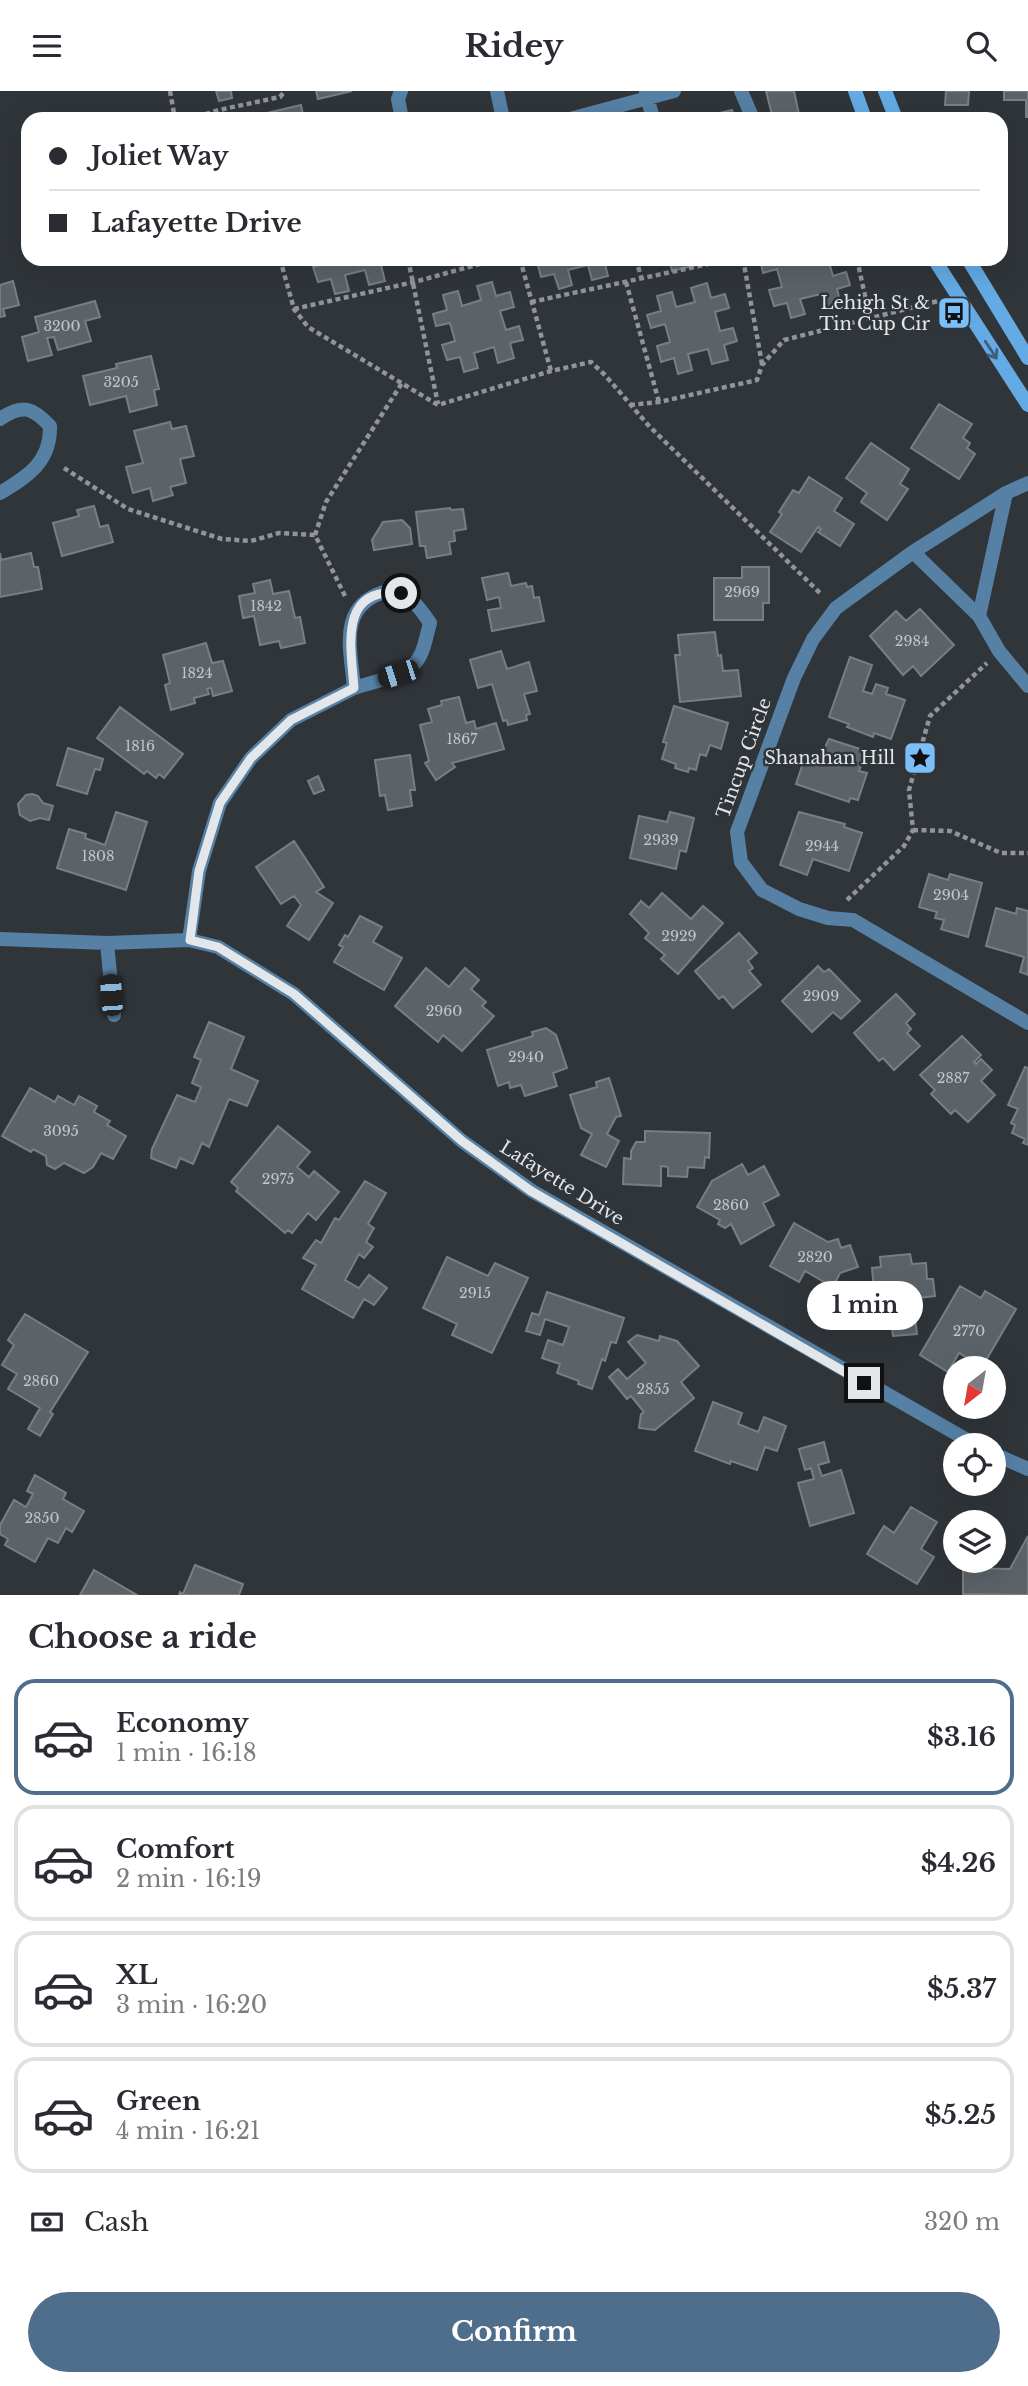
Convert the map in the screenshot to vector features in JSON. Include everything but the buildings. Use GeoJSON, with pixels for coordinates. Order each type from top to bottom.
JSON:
{"type":"FeatureCollection","features":[{"type":"Feature","properties":{"kind":"street"},"geometry":{"type":"LineString","coordinates":[[401,91],[398,99],[401,112]]}},
{"type":"Feature","properties":{"kind":"street"},"geometry":{"type":"LineString","coordinates":[[497,91],[502,112]]}},
{"type":"Feature","properties":{"kind":"street"},"geometry":{"type":"LineString","coordinates":[[592,112],[647,95],[674,91]]}},
{"type":"Feature","properties":{"kind":"street"},"geometry":{"type":"LineString","coordinates":[[741,91],[750,112]]}},
{"type":"Feature","properties":{"kind":"street"},"geometry":{"type":"LineString","coordinates":[[855,91],[862,112]]}},
{"type":"Feature","properties":{"kind":"street"},"geometry":{"type":"LineString","coordinates":[[885,91],[894,112]]}},
{"type":"Feature","properties":{"kind":"street"},"geometry":{"type":"LineString","coordinates":[[647,95],[651,112]]}},
{"type":"Feature","properties":{"kind":"street"},"geometry":{"type":"LineString","coordinates":[[938,266],[1028,405]]}},
{"type":"Feature","properties":{"kind":"street"},"geometry":{"type":"LineString","coordinates":[[972,266],[1028,358]]}},
{"type":"Feature","properties":{"kind":"street"},"geometry":{"type":"LineString","coordinates":[[0,419],[8,413],[27,409],[36,411],[50,426],[50,442],[45,456],[23,479],[0,493]]}},
{"type":"Feature","properties":{"kind":"street","name":"Tincup Circle"},"geometry":{"type":"LineString","coordinates":[[1028,483],[1006,493],[914,552],[836,608],[813,639],[794,678],[737,832],[741,862],[762,890],[799,909],[828,918],[853,919],[1028,1023]]}},
{"type":"Feature","properties":{"kind":"street"},"geometry":{"type":"LineString","coordinates":[[979,616],[1006,493]]}},
{"type":"Feature","properties":{"kind":"street"},"geometry":{"type":"LineString","coordinates":[[914,552],[979,616],[999,651],[1028,686]]}},
{"type":"Feature","properties":{"kind":"street"},"geometry":{"type":"LineString","coordinates":[[190,940],[199,871],[220,803],[251,758],[291,720],[354,688],[398,674],[415,664],[425,644],[430,623],[417,603],[401,593],[384,592],[371,596],[354,614],[349,636],[354,688]]}},
{"type":"Feature","properties":{"kind":"street","name":"Lafayette Drive"},"geometry":{"type":"LineString","coordinates":[[0,939],[107,943],[190,940],[218,947],[294,994],[462,1141],[531,1191],[955,1433]]}},
{"type":"Feature","properties":{"kind":"street"},"geometry":{"type":"LineString","coordinates":[[107,943],[114,1015]]}},
{"type":"Feature","properties":{"kind":"street"},"geometry":{"type":"LineString","coordinates":[[1006,1459],[1028,1469]]}},
{"type":"Feature","properties":{"kind":"path"},"geometry":{"type":"LineString","coordinates":[[170,91],[174,112]]}},
{"type":"Feature","properties":{"kind":"path"},"geometry":{"type":"LineString","coordinates":[[213,112],[280,97],[285,91]]}},
{"type":"Feature","properties":{"kind":"path"},"geometry":{"type":"LineString","coordinates":[[282,266],[294,309],[308,327],[438,405],[551,371],[591,362],[649,426],[825,598]]}},
{"type":"Feature","properties":{"kind":"path"},"geometry":{"type":"LineString","coordinates":[[410,266],[438,405]]}},
{"type":"Feature","properties":{"kind":"path"},"geometry":{"type":"LineString","coordinates":[[294,309],[472,266]]}},
{"type":"Feature","properties":{"kind":"path"},"geometry":{"type":"LineString","coordinates":[[522,266],[551,371]]}},
{"type":"Feature","properties":{"kind":"path"},"geometry":{"type":"LineString","coordinates":[[638,266],[641,277]]}},
{"type":"Feature","properties":{"kind":"path"},"geometry":{"type":"LineString","coordinates":[[531,302],[697,266]]}},
{"type":"Feature","properties":{"kind":"path"},"geometry":{"type":"LineString","coordinates":[[744,266],[762,365]]}},
{"type":"Feature","properties":{"kind":"path"},"geometry":{"type":"LineString","coordinates":[[859,266],[870,319]]}},
{"type":"Feature","properties":{"kind":"path"},"geometry":{"type":"LineString","coordinates":[[626,282],[659,402]]}},
{"type":"Feature","properties":{"kind":"path"},"geometry":{"type":"LineString","coordinates":[[630,405],[659,402],[757,380],[762,365],[784,340],[934,303],[955,294]]}},
{"type":"Feature","properties":{"kind":"path"},"geometry":{"type":"LineString","coordinates":[[348,604],[315,535],[327,502],[402,383]]}},
{"type":"Feature","properties":{"kind":"path"},"geometry":{"type":"LineString","coordinates":[[64,468],[128,509],[222,539],[251,541],[279,533],[315,535]]}},
{"type":"Feature","properties":{"kind":"path"},"geometry":{"type":"LineString","coordinates":[[828,918],[904,846],[913,830],[909,790],[930,716],[999,651]]}},
{"type":"Feature","properties":{"kind":"path"},"geometry":{"type":"LineString","coordinates":[[913,830],[950,831],[1001,853],[1028,853]]}},
{"type":"Feature","properties":{"kind":"place","name":"Lehigh St & Tin Cup Cir"},"geometry":{"type":"Point","coordinates":[954,313]}},
{"type":"Feature","properties":{"kind":"place","name":"Shanahan Hill"},"geometry":{"type":"Point","coordinates":[920,758]}},
{"type":"Feature","properties":{"kind":"route"},"geometry":{"type":"LineString","coordinates":[[401,593],[384,592],[371,596],[354,614],[349,636],[354,688],[291,720],[251,758],[220,803],[199,871],[190,940],[218,947],[294,994],[462,1141],[531,1191],[864,1383]]}}]}
